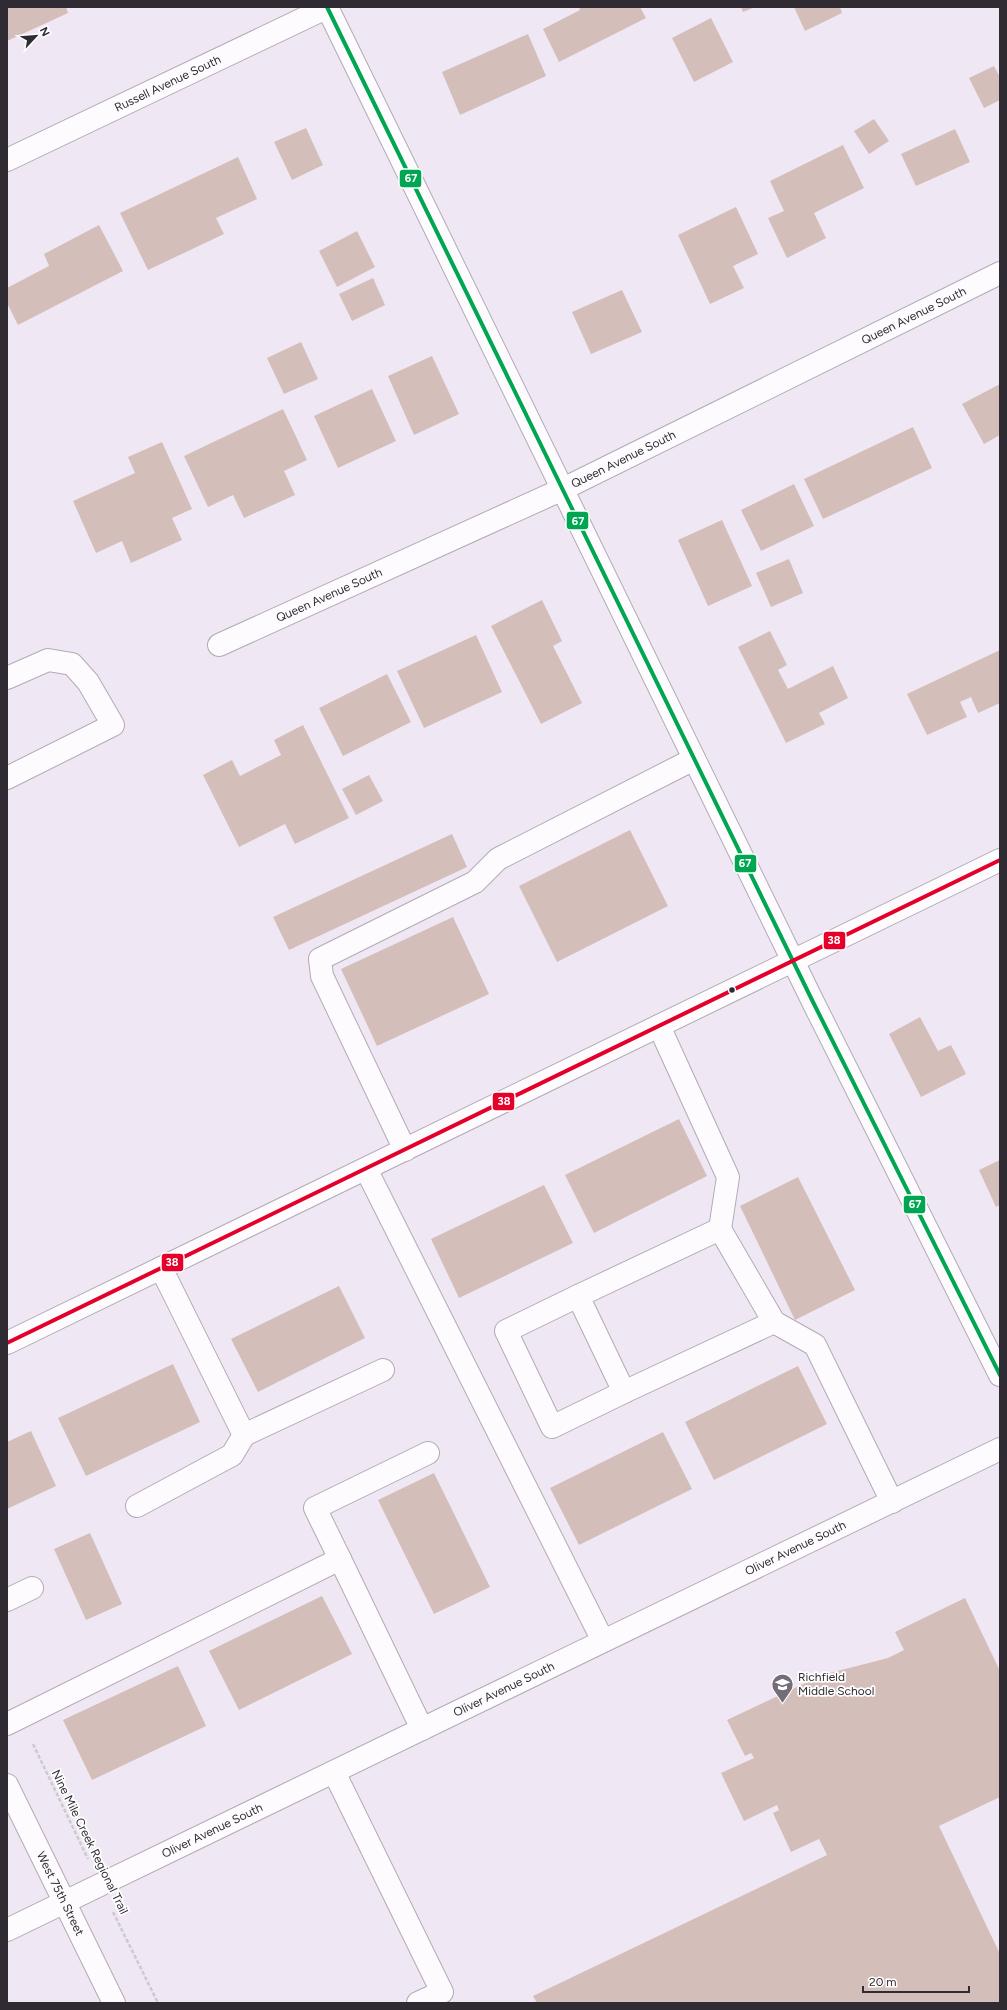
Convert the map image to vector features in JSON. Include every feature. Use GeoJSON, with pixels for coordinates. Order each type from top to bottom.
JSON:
{"type":"FeatureCollection","features":[{"type":"Feature","properties":{"kind":"street","name":"Russell Avenue South"},"geometry":{"type":"LineString","coordinates":[[7,160],[327,7]]}},
{"type":"Feature","properties":{"kind":"street"},"geometry":{"type":"LineString","coordinates":[[327,7],[793,961],[1000,1374]]}},
{"type":"Feature","properties":{"kind":"street","name":"Queen Avenue South"},"geometry":{"type":"LineString","coordinates":[[220,645],[563,489],[1000,273]]}},
{"type":"Feature","properties":{"kind":"street"},"geometry":{"type":"LineString","coordinates":[[7,678],[48,660],[72,664],[88,682],[112,725],[7,778]]}},
{"type":"Feature","properties":{"kind":"street"},"geometry":{"type":"LineString","coordinates":[[405,1150],[322,976],[320,959],[475,882],[498,859],[694,759]]}},
{"type":"Feature","properties":{"kind":"street"},"geometry":{"type":"LineString","coordinates":[[7,1343],[1000,860]]}},
{"type":"Feature","properties":{"kind":"street"},"geometry":{"type":"LineString","coordinates":[[659,1026],[728,1177],[720,1229],[774,1322],[815,1345],[892,1502]]}},
{"type":"Feature","properties":{"kind":"street"},"geometry":{"type":"LineString","coordinates":[[366,1169],[603,1641]]}},
{"type":"Feature","properties":{"kind":"street"},"geometry":{"type":"LineString","coordinates":[[720,1229],[506,1331],[552,1427],[774,1322]]}},
{"type":"Feature","properties":{"kind":"street"},"geometry":{"type":"LineString","coordinates":[[161,1268],[244,1435]]}},
{"type":"Feature","properties":{"kind":"street"},"geometry":{"type":"LineString","coordinates":[[578,1296],[624,1392]]}},
{"type":"Feature","properties":{"kind":"street"},"geometry":{"type":"LineString","coordinates":[[136,1506],[232,1455],[244,1435],[383,1370]]}},
{"type":"Feature","properties":{"kind":"street","name":"Oliver Avenue South"},"geometry":{"type":"LineString","coordinates":[[7,1930],[1000,1449]]}},
{"type":"Feature","properties":{"kind":"street"},"geometry":{"type":"LineString","coordinates":[[422,1729],[315,1508],[428,1453]]}},
{"type":"Feature","properties":{"kind":"street"},"geometry":{"type":"LineString","coordinates":[[13,1720],[340,1559]]}},
{"type":"Feature","properties":{"kind":"street"},"geometry":{"type":"LineString","coordinates":[[7,1600],[32,1588]]}},
{"type":"Feature","properties":{"kind":"street"},"geometry":{"type":"LineString","coordinates":[[334,1772],[442,1992],[418,2003]]}},
{"type":"Feature","properties":{"kind":"street","name":"West 75th Street"},"geometry":{"type":"LineString","coordinates":[[7,1785],[63,1902],[114,2003]]}},
{"type":"Feature","properties":{"kind":"path","name":"Nine Mile Creek Regional Trail"},"geometry":{"type":"LineString","coordinates":[[13,1720],[100,1885],[158,2003]]}},
{"type":"Feature","properties":{"kind":"building"},"geometry":{"type":"Polygon","coordinates":[[[7,7],[66,7],[68,13],[7,41],[7,7]]]}},
{"type":"Feature","properties":{"kind":"building"},"geometry":{"type":"Polygon","coordinates":[[[579,7],[640,7],[646,18],[559,62],[543,29],[580,10],[579,7]]]}},
{"type":"Feature","properties":{"kind":"building"},"geometry":{"type":"Polygon","coordinates":[[[741,7],[755,7],[743,12],[741,7]]]}},
{"type":"Feature","properties":{"kind":"building"},"geometry":{"type":"Polygon","coordinates":[[[794,7],[840,7],[842,13],[805,31],[794,7]]]}},
{"type":"Feature","properties":{"kind":"building"},"geometry":{"type":"Polygon","coordinates":[[[711,18],[733,62],[694,82],[672,38],[711,18]]]}},
{"type":"Feature","properties":{"kind":"building"},"geometry":{"type":"Polygon","coordinates":[[[528,34],[546,76],[460,115],[442,72],[528,34]]]}},
{"type":"Feature","properties":{"kind":"building"},"geometry":{"type":"Polygon","coordinates":[[[994,66],[1000,77],[1000,100],[984,108],[969,78],[994,66]]]}},
{"type":"Feature","properties":{"kind":"building"},"geometry":{"type":"Polygon","coordinates":[[[874,119],[889,141],[869,154],[854,131],[874,119]]]}},
{"type":"Feature","properties":{"kind":"building"},"geometry":{"type":"Polygon","coordinates":[[[306,128],[323,165],[292,180],[274,142],[306,128]]]}},
{"type":"Feature","properties":{"kind":"building"},"geometry":{"type":"Polygon","coordinates":[[[955,129],[970,162],[916,186],[901,154],[955,129]]]}},
{"type":"Feature","properties":{"kind":"building"},"geometry":{"type":"Polygon","coordinates":[[[843,145],[864,188],[814,213],[826,238],[787,258],[768,218],[784,211],[770,181],[843,145]]]}},
{"type":"Feature","properties":{"kind":"building"},"geometry":{"type":"Polygon","coordinates":[[[238,157],[257,199],[216,218],[224,234],[148,270],[120,213],[238,157]]]}},
{"type":"Feature","properties":{"kind":"building"},"geometry":{"type":"Polygon","coordinates":[[[736,207],[758,254],[733,266],[744,288],[710,304],[678,235],[736,207]]]}},
{"type":"Feature","properties":{"kind":"building"},"geometry":{"type":"Polygon","coordinates":[[[99,225],[123,271],[18,325],[7,303],[7,288],[49,266],[44,254],[99,225]]]}},
{"type":"Feature","properties":{"kind":"building"},"geometry":{"type":"Polygon","coordinates":[[[357,231],[375,267],[337,287],[319,251],[357,231]]]}},
{"type":"Feature","properties":{"kind":"building"},"geometry":{"type":"Polygon","coordinates":[[[373,278],[385,305],[352,321],[339,294],[373,278]]]}},
{"type":"Feature","properties":{"kind":"building"},"geometry":{"type":"Polygon","coordinates":[[[622,290],[642,332],[591,354],[572,312],[622,290]]]}},
{"type":"Feature","properties":{"kind":"building"},"geometry":{"type":"Polygon","coordinates":[[[301,342],[318,379],[284,394],[267,358],[301,342]]]}},
{"type":"Feature","properties":{"kind":"building"},"geometry":{"type":"Polygon","coordinates":[[[432,356],[459,414],[414,435],[388,376],[432,356]]]}},
{"type":"Feature","properties":{"kind":"building"},"geometry":{"type":"Polygon","coordinates":[[[1000,384],[1000,435],[984,444],[962,404],[1000,384]]]}},
{"type":"Feature","properties":{"kind":"building"},"geometry":{"type":"Polygon","coordinates":[[[372,389],[396,441],[338,468],[314,416],[372,389]]]}},
{"type":"Feature","properties":{"kind":"building"},"geometry":{"type":"Polygon","coordinates":[[[283,409],[307,460],[284,471],[295,495],[244,518],[233,495],[208,507],[184,456],[283,409]]]}},
{"type":"Feature","properties":{"kind":"building"},"geometry":{"type":"Polygon","coordinates":[[[913,427],[932,468],[823,519],[804,479],[913,427]]]}},
{"type":"Feature","properties":{"kind":"building"},"geometry":{"type":"Polygon","coordinates":[[[162,442],[192,509],[172,518],[182,540],[131,563],[122,541],[96,553],[73,501],[135,473],[128,457],[162,442]]]}},
{"type":"Feature","properties":{"kind":"building"},"geometry":{"type":"Polygon","coordinates":[[[794,484],[814,526],[761,551],[741,510],[794,484]]]}},
{"type":"Feature","properties":{"kind":"building"},"geometry":{"type":"Polygon","coordinates":[[[722,520],[752,586],[708,606],[678,540],[722,520]]]}},
{"type":"Feature","properties":{"kind":"building"},"geometry":{"type":"Polygon","coordinates":[[[789,559],[803,593],[771,607],[756,573],[789,559]]]}},
{"type":"Feature","properties":{"kind":"building"},"geometry":{"type":"Polygon","coordinates":[[[542,600],[562,641],[553,646],[582,703],[541,724],[491,626],[542,600]]]}},
{"type":"Feature","properties":{"kind":"building"},"geometry":{"type":"Polygon","coordinates":[[[770,631],[787,665],[778,670],[788,689],[833,666],[848,698],[819,713],[825,724],[786,743],[738,647],[770,631]]]}},
{"type":"Feature","properties":{"kind":"building"},"geometry":{"type":"Polygon","coordinates":[[[476,635],[502,692],[424,728],[397,671],[476,635]]]}},
{"type":"Feature","properties":{"kind":"building"},"geometry":{"type":"Polygon","coordinates":[[[1000,650],[1000,703],[978,713],[971,697],[960,702],[967,717],[927,735],[907,694],[1000,650]]]}},
{"type":"Feature","properties":{"kind":"building"},"geometry":{"type":"Polygon","coordinates":[[[387,674],[411,722],[343,756],[319,708],[387,674]]]}},
{"type":"Feature","properties":{"kind":"building"},"geometry":{"type":"Polygon","coordinates":[[[303,725],[349,818],[295,844],[285,824],[239,847],[203,775],[232,760],[240,776],[281,755],[274,740],[303,725]]]}},
{"type":"Feature","properties":{"kind":"building"},"geometry":{"type":"Polygon","coordinates":[[[369,775],[383,801],[356,815],[342,789],[369,775]]]}},
{"type":"Feature","properties":{"kind":"building"},"geometry":{"type":"Polygon","coordinates":[[[630,830],[668,906],[557,962],[519,886],[630,830]]]}},
{"type":"Feature","properties":{"kind":"building"},"geometry":{"type":"Polygon","coordinates":[[[452,834],[467,867],[289,950],[273,917],[452,834]]]}},
{"type":"Feature","properties":{"kind":"building"},"geometry":{"type":"Polygon","coordinates":[[[453,917],[489,994],[377,1046],[341,969],[453,917]]]}},
{"type":"Feature","properties":{"kind":"building"},"geometry":{"type":"Polygon","coordinates":[[[920,1017],[938,1051],[951,1045],[966,1074],[921,1097],[889,1034],[920,1017]]]}},
{"type":"Feature","properties":{"kind":"building"},"geometry":{"type":"Polygon","coordinates":[[[679,1119],[707,1176],[594,1233],[565,1175],[679,1119]]]}},
{"type":"Feature","properties":{"kind":"building"},"geometry":{"type":"Polygon","coordinates":[[[1000,1160],[1000,1205],[996,1207],[979,1170],[1000,1160]]]}},
{"type":"Feature","properties":{"kind":"building"},"geometry":{"type":"Polygon","coordinates":[[[798,1177],[855,1290],[795,1320],[740,1206],[798,1177]]]}},
{"type":"Feature","properties":{"kind":"building"},"geometry":{"type":"Polygon","coordinates":[[[544,1185],[573,1243],[459,1298],[431,1239],[544,1185]]]}},
{"type":"Feature","properties":{"kind":"building"},"geometry":{"type":"Polygon","coordinates":[[[339,1286],[365,1338],[258,1392],[231,1339],[339,1286]]]}},
{"type":"Feature","properties":{"kind":"building"},"geometry":{"type":"Polygon","coordinates":[[[173,1364],[200,1422],[86,1476],[58,1418],[173,1364]]]}},
{"type":"Feature","properties":{"kind":"building"},"geometry":{"type":"Polygon","coordinates":[[[798,1366],[827,1424],[714,1480],[685,1422],[798,1366]]]}},
{"type":"Feature","properties":{"kind":"building"},"geometry":{"type":"Polygon","coordinates":[[[31,1431],[56,1486],[7,1509],[7,1442],[31,1431]]]}},
{"type":"Feature","properties":{"kind":"building"},"geometry":{"type":"Polygon","coordinates":[[[663,1432],[692,1489],[579,1545],[550,1488],[663,1432]]]}},
{"type":"Feature","properties":{"kind":"building"},"geometry":{"type":"Polygon","coordinates":[[[434,1473],[490,1587],[434,1614],[378,1500],[434,1473]]]}},
{"type":"Feature","properties":{"kind":"building"},"geometry":{"type":"Polygon","coordinates":[[[90,1533],[122,1604],[86,1620],[54,1549],[90,1533]]]}},
{"type":"Feature","properties":{"kind":"building"},"geometry":{"type":"Polygon","coordinates":[[[322,1596],[352,1654],[239,1710],[209,1651],[322,1596]]]}},
{"type":"Feature","properties":{"kind":"building"},"geometry":{"type":"Polygon","coordinates":[[[965,1598],[1000,1671],[1000,1797],[939,1826],[1000,1954],[1000,2003],[537,2003],[533,1996],[827,1855],[819,1839],[791,1852],[773,1813],[779,1810],[777,1805],[744,1821],[721,1773],[754,1758],[751,1753],[745,1756],[727,1720],[822,1675],[888,1658],[904,1650],[895,1632],[965,1598]]]}},
{"type":"Feature","properties":{"kind":"building"},"geometry":{"type":"Polygon","coordinates":[[[178,1666],[206,1726],[92,1780],[63,1720],[178,1666]]]}},
{"type":"Feature","properties":{"kind":"transit line","name":"67"},"geometry":{"type":"LineString","coordinates":[[327,7],[813,1002],[1000,1375]]}},
{"type":"Feature","properties":{"kind":"transit line","name":"38"},"geometry":{"type":"LineString","coordinates":[[7,1343],[1000,860]]}},
{"type":"Feature","properties":{"kind":"place","name":"Richfield Middle School"},"geometry":{"type":"Point","coordinates":[783,1704]}}]}
